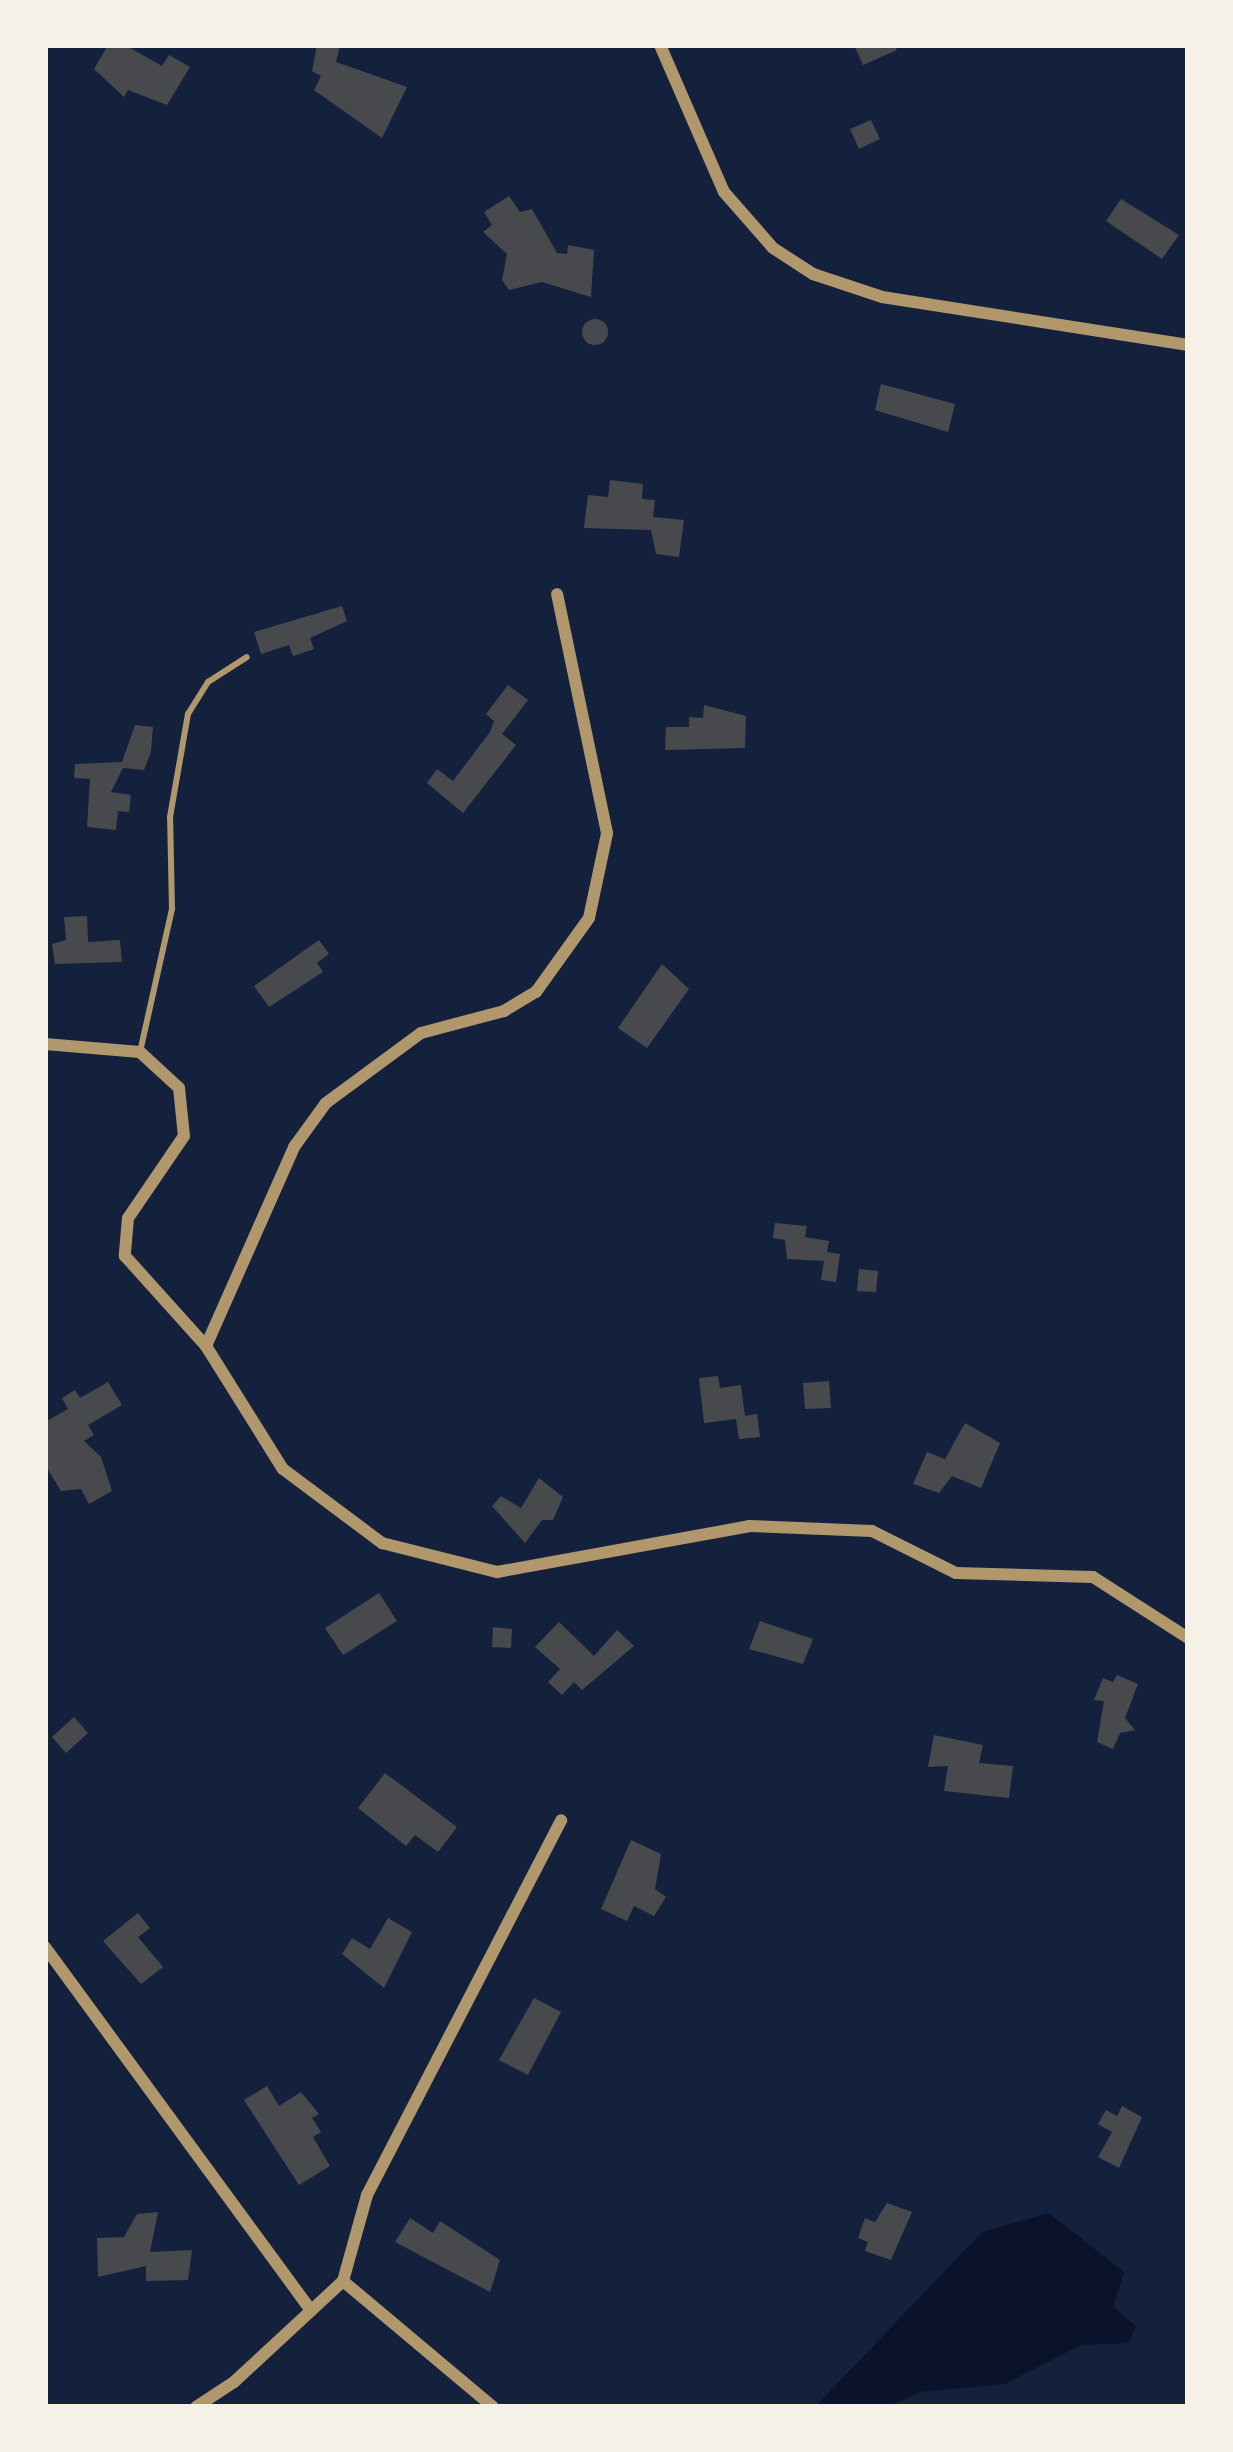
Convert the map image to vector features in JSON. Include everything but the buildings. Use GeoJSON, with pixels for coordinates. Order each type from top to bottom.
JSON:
{"type":"FeatureCollection","features":[{"type":"Feature","properties":{"kind":"street"},"geometry":{"type":"LineString","coordinates":[[660,45],[724,192],[773,248],[813,274],[882,297],[1188,345]]}},
{"type":"Feature","properties":{"kind":"street"},"geometry":{"type":"LineString","coordinates":[[206,1346],[294,1148],[326,1103],[421,1033],[504,1011],[536,992],[561,968],[589,917],[607,833],[557,594]]}},
{"type":"Feature","properties":{"kind":"street"},"geometry":{"type":"LineString","coordinates":[[45,1044],[140,1052],[179,1088],[188,1120],[178,1151],[128,1219],[125,1256],[206,1346],[283,1469],[344,1522],[407,1555],[496,1572],[749,1526],[872,1531],[956,1573],[1093,1577],[1188,1638]]}},
{"type":"Feature","properties":{"kind":"street"},"geometry":{"type":"LineString","coordinates":[[196,2407],[234,2382],[308,2306],[343,2281],[367,2195],[561,1820]]}},
{"type":"Feature","properties":{"kind":"street"},"geometry":{"type":"LineString","coordinates":[[45,1947],[308,2306]]}},
{"type":"Feature","properties":{"kind":"street"},"geometry":{"type":"LineString","coordinates":[[343,2281],[493,2407]]}},
{"type":"Feature","properties":{"kind":"lane"},"geometry":{"type":"LineString","coordinates":[[140,1052],[172,909],[170,818],[188,714],[208,682],[247,657]]}},
{"type":"Feature","properties":{"kind":"water"},"geometry":{"type":"Polygon","coordinates":[[[1049,2213],[1124,2272],[1113,2307],[1136,2326],[1129,2343],[1081,2345],[1005,2384],[919,2392],[888,2407],[815,2407],[982,2232],[1049,2213]]]}}]}
